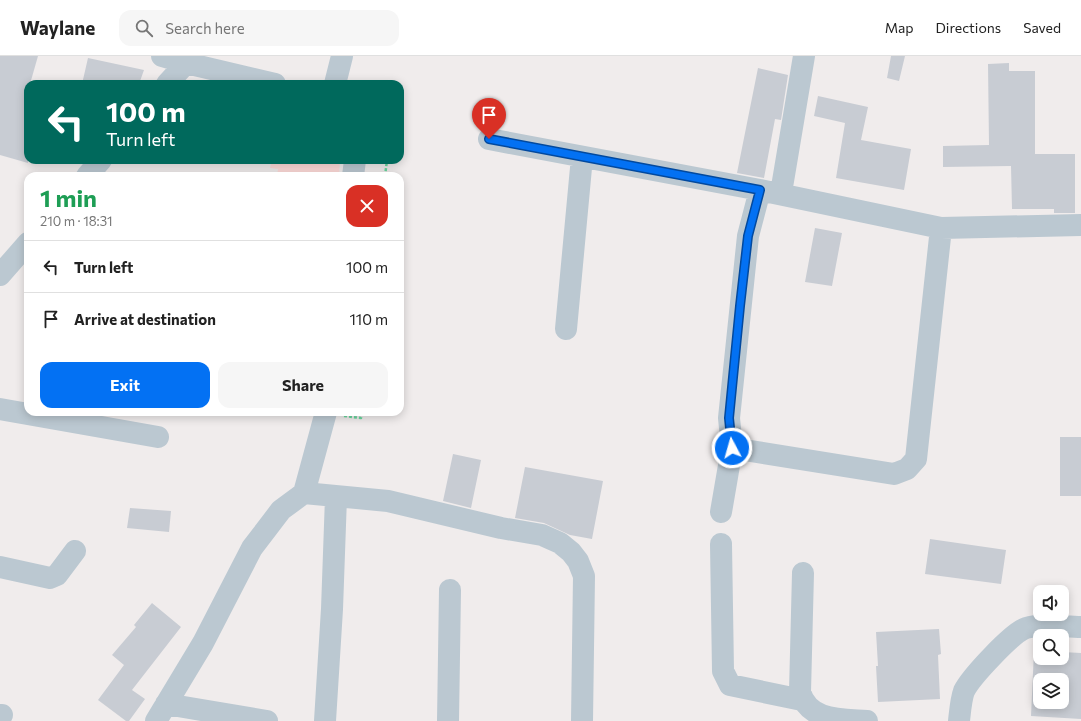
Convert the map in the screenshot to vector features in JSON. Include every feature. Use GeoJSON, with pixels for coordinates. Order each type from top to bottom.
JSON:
{"type":"FeatureCollection","features":[{"type":"Feature","properties":{"kind":"street"},"geometry":{"type":"LineString","coordinates":[[162,56],[259,80]]}},
{"type":"Feature","properties":{"kind":"street"},"geometry":{"type":"LineString","coordinates":[[336,80],[342,56]]}},
{"type":"Feature","properties":{"kind":"street"},"geometry":{"type":"LineString","coordinates":[[722,512],[732,448],[729,418],[748,236],[770,192],[804,56]]}},
{"type":"Feature","properties":{"kind":"street"},"geometry":{"type":"LineString","coordinates":[[170,80],[186,62]]}},
{"type":"Feature","properties":{"kind":"street"},"geometry":{"type":"LineString","coordinates":[[489,139],[770,192],[941,228],[1081,225]]}},
{"type":"Feature","properties":{"kind":"street"},"geometry":{"type":"LineString","coordinates":[[566,329],[582,157]]}},
{"type":"Feature","properties":{"kind":"street"},"geometry":{"type":"LineString","coordinates":[[90,172],[97,164]]}},
{"type":"Feature","properties":{"kind":"street"},"geometry":{"type":"LineString","coordinates":[[732,448],[894,474],[907,469],[916,459],[941,228]]}},
{"type":"Feature","properties":{"kind":"street"},"geometry":{"type":"LineString","coordinates":[[0,275],[24,248]]}},
{"type":"Feature","properties":{"kind":"street"},"geometry":{"type":"LineString","coordinates":[[0,409],[24,413]]}},
{"type":"Feature","properties":{"kind":"street"},"geometry":{"type":"LineString","coordinates":[[41,416],[158,436]]}},
{"type":"Feature","properties":{"kind":"street"},"geometry":{"type":"LineString","coordinates":[[267,721],[161,712],[203,643],[252,548],[282,510],[304,493],[325,416]]}},
{"type":"Feature","properties":{"kind":"street"},"geometry":{"type":"LineString","coordinates":[[304,493],[388,501],[501,528],[542,535],[560,542],[578,561],[584,576],[582,721]]}},
{"type":"Feature","properties":{"kind":"street"},"geometry":{"type":"LineString","coordinates":[[325,721],[332,609],[336,497]]}},
{"type":"Feature","properties":{"kind":"street"},"geometry":{"type":"LineString","coordinates":[[721,544],[723,671],[730,685],[802,700]]}},
{"type":"Feature","properties":{"kind":"street"},"geometry":{"type":"LineString","coordinates":[[0,567],[50,578],[57,575],[75,551]]}},
{"type":"Feature","properties":{"kind":"street"},"geometry":{"type":"LineString","coordinates":[[803,573],[800,692],[802,700],[810,711],[821,718],[867,721]]}},
{"type":"Feature","properties":{"kind":"street"},"geometry":{"type":"LineString","coordinates":[[448,721],[450,590]]}},
{"type":"Feature","properties":{"kind":"street"},"geometry":{"type":"LineString","coordinates":[[959,721],[964,691],[995,652],[1014,636],[1026,628],[1046,626],[1081,627]]}},
{"type":"Feature","properties":{"kind":"shaded area"},"geometry":{"type":"Polygon","coordinates":[[[271,164],[340,164],[339,172],[278,172],[278,169],[270,168],[271,164]]]}},
{"type":"Feature","properties":{"kind":"building"},"geometry":{"type":"Polygon","coordinates":[[[0,56],[38,56],[31,80],[24,80],[24,162],[0,155],[0,56]]]}},
{"type":"Feature","properties":{"kind":"building"},"geometry":{"type":"Polygon","coordinates":[[[891,56],[905,56],[899,81],[887,78],[891,56]]]}},
{"type":"Feature","properties":{"kind":"building"},"geometry":{"type":"Polygon","coordinates":[[[88,58],[144,70],[140,80],[83,80],[88,58]]]}},
{"type":"Feature","properties":{"kind":"building"},"geometry":{"type":"Polygon","coordinates":[[[1009,63],[1009,71],[1035,71],[1035,154],[1075,154],[1075,213],[1054,213],[1054,209],[1012,209],[1011,166],[943,167],[943,146],[989,145],[988,64],[1009,63]]]}},
{"type":"Feature","properties":{"kind":"building"},"geometry":{"type":"Polygon","coordinates":[[[758,68],[788,75],[781,120],[775,119],[764,178],[737,173],[758,68]]]}},
{"type":"Feature","properties":{"kind":"building"},"geometry":{"type":"Polygon","coordinates":[[[818,96],[868,107],[861,140],[911,149],[904,190],[836,178],[845,123],[814,116],[818,96]]]}},
{"type":"Feature","properties":{"kind":"building"},"geometry":{"type":"Polygon","coordinates":[[[815,228],[842,233],[832,286],[805,282],[815,228]]]}},
{"type":"Feature","properties":{"kind":"building"},"geometry":{"type":"Polygon","coordinates":[[[1060,437],[1081,437],[1081,496],[1060,496],[1060,437]]]}},
{"type":"Feature","properties":{"kind":"building"},"geometry":{"type":"Polygon","coordinates":[[[453,454],[481,460],[471,508],[443,501],[453,454]]]}},
{"type":"Feature","properties":{"kind":"building"},"geometry":{"type":"Polygon","coordinates":[[[525,467],[603,481],[592,539],[570,535],[544,523],[515,518],[525,467]]]}},
{"type":"Feature","properties":{"kind":"building"},"geometry":{"type":"Polygon","coordinates":[[[130,508],[171,511],[169,532],[127,528],[130,508]]]}},
{"type":"Feature","properties":{"kind":"building"},"geometry":{"type":"Polygon","coordinates":[[[930,539],[1006,550],[1001,584],[925,574],[930,539]]]}},
{"type":"Feature","properties":{"kind":"building"},"geometry":{"type":"Polygon","coordinates":[[[152,603],[181,627],[132,690],[145,699],[129,721],[126,721],[98,700],[124,665],[112,655],[136,627],[134,625],[152,603]]]}},
{"type":"Feature","properties":{"kind":"building"},"geometry":{"type":"Polygon","coordinates":[[[939,629],[941,654],[938,655],[940,699],[878,702],[876,632],[939,629]]]}},
{"type":"Feature","properties":{"kind":"building"},"geometry":{"type":"Polygon","coordinates":[[[1069,652],[1081,653],[1081,719],[1031,716],[1033,665],[1069,665],[1069,652]]]}},
{"type":"Feature","properties":{"kind":"route"},"geometry":{"type":"LineString","coordinates":[[489,139],[760,190],[748,236],[740,306],[729,418],[732,448]]}}]}
